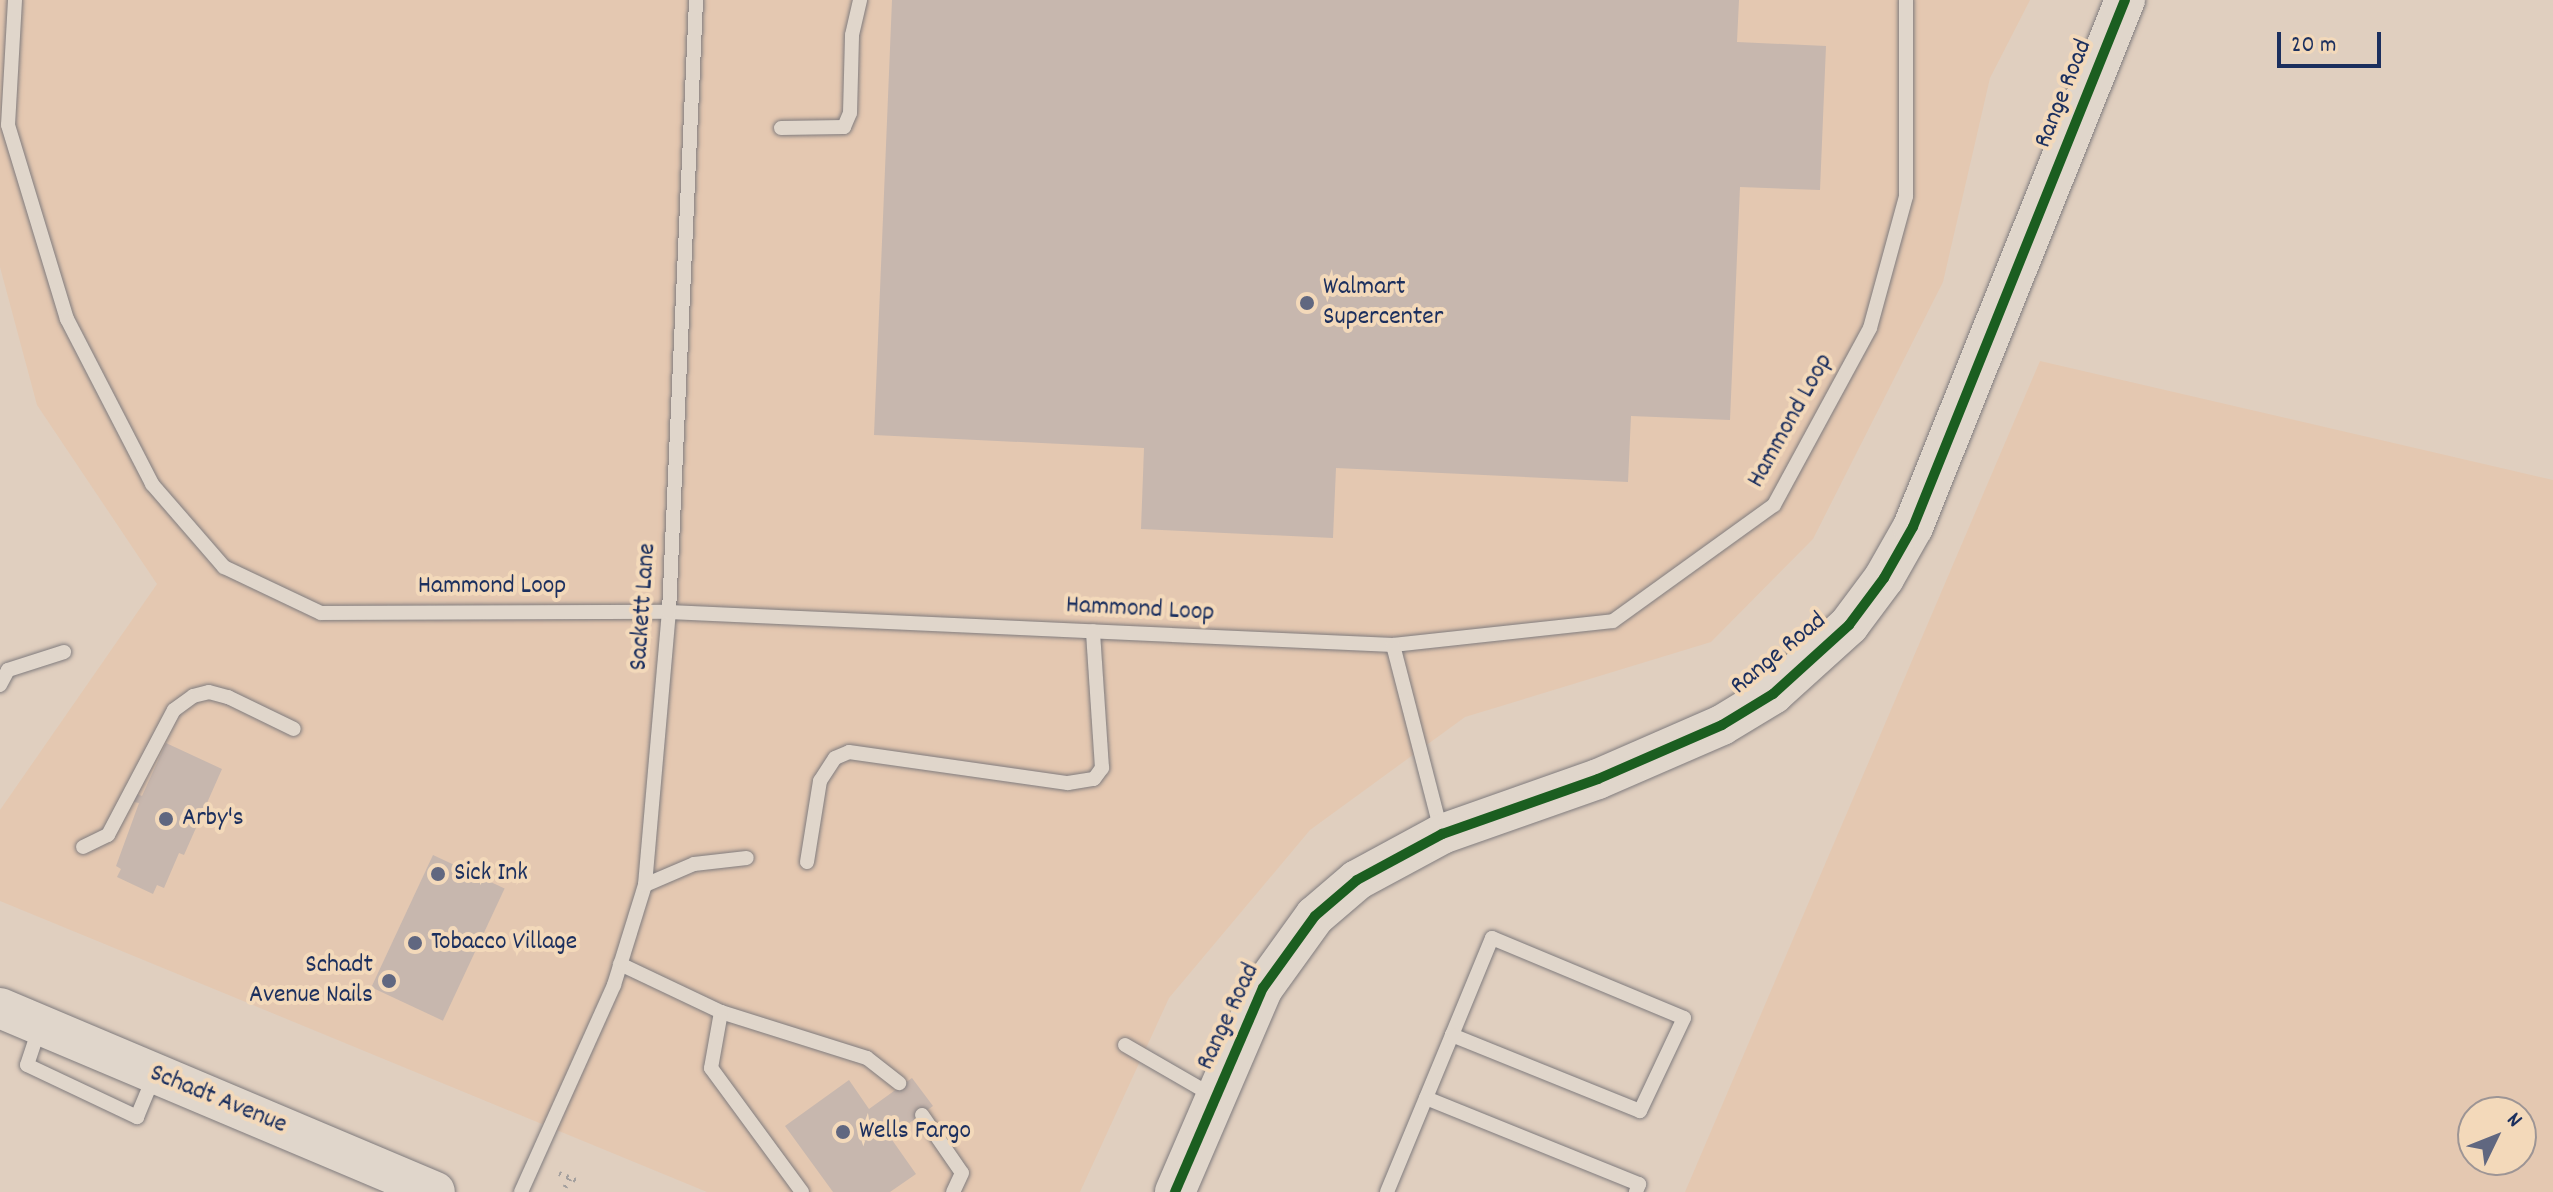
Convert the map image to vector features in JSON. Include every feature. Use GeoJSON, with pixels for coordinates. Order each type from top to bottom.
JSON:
{"type":"FeatureCollection","features":[{"type":"Feature","properties":{"kind":"street","name":"Range Road"},"geometry":{"type":"LineString","coordinates":[[1175,1192],[1263,988],[1315,916],[1357,880],[1442,834],[1569,790],[1722,725],[1773,694],[1849,625],[1884,578],[1913,527],[2125,0]]}},
{"type":"Feature","properties":{"kind":"street","name":"Schadt Avenue"},"geometry":{"type":"LineString","coordinates":[[0,1008],[435,1192]]}},
{"type":"Feature","properties":{"kind":"lane","name":"Hammond Loop"},"geometry":{"type":"LineString","coordinates":[[15,0],[8,125],[67,319],[152,484],[224,567],[321,613],[669,612],[1393,645],[1613,621],[1774,505],[1870,328],[1906,196],[1906,0]]}},
{"type":"Feature","properties":{"kind":"lane","name":"Sackett Lane"},"geometry":{"type":"LineString","coordinates":[[521,1192],[620,964],[645,885],[669,612],[696,0]]}},
{"type":"Feature","properties":{"kind":"lane"},"geometry":{"type":"LineString","coordinates":[[781,128],[844,127],[850,113],[852,35],[860,0]]}},
{"type":"Feature","properties":{"kind":"lane"},"geometry":{"type":"LineString","coordinates":[[807,862],[820,781],[835,758],[849,752],[1068,783],[1094,779],[1102,768],[1093,631]]}},
{"type":"Feature","properties":{"kind":"lane"},"geometry":{"type":"LineString","coordinates":[[1393,645],[1442,834]]}},
{"type":"Feature","properties":{"kind":"lane"},"geometry":{"type":"LineString","coordinates":[[0,685],[8,670],[64,652]]}},
{"type":"Feature","properties":{"kind":"lane"},"geometry":{"type":"LineString","coordinates":[[83,847],[108,835],[174,710],[193,696],[209,692],[228,697],[294,729]]}},
{"type":"Feature","properties":{"kind":"lane"},"geometry":{"type":"LineString","coordinates":[[645,885],[694,864],[747,858]]}},
{"type":"Feature","properties":{"kind":"lane"},"geometry":{"type":"LineString","coordinates":[[1387,1192],[1492,938],[1684,1018],[1640,1111],[1452,1035]]}},
{"type":"Feature","properties":{"kind":"lane"},"geometry":{"type":"LineString","coordinates":[[620,964],[721,1012],[867,1058],[899,1083]]}},
{"type":"Feature","properties":{"kind":"lane"},"geometry":{"type":"LineString","coordinates":[[721,1012],[711,1068],[802,1192]]}},
{"type":"Feature","properties":{"kind":"lane"},"geometry":{"type":"LineString","coordinates":[[1125,1045],[1216,1097]]}},
{"type":"Feature","properties":{"kind":"lane"},"geometry":{"type":"LineString","coordinates":[[1426,1098],[1639,1184],[1636,1192]]}},
{"type":"Feature","properties":{"kind":"lane"},"geometry":{"type":"LineString","coordinates":[[922,1115],[962,1173],[953,1192]]}},
{"type":"Feature","properties":{"kind":"path"},"geometry":{"type":"LineString","coordinates":[[559,1173],[579,1181]]}},
{"type":"Feature","properties":{"kind":"path"},"geometry":{"type":"LineString","coordinates":[[565,1187],[570,1178]]}},
{"type":"Feature","properties":{"kind":"shaded area"},"geometry":{"type":"Polygon","coordinates":[[[0,0],[2030,0],[1990,78],[1943,282],[1813,539],[1711,642],[1465,717],[1310,830],[1169,998],[1080,1192],[707,1192],[0,901],[0,810],[157,584],[37,405],[0,267],[0,0]]]}},
{"type":"Feature","properties":{"kind":"shaded area"},"geometry":{"type":"Polygon","coordinates":[[[2040,361],[2553,480],[2553,1192],[1685,1192],[2040,361]]]}},
{"type":"Feature","properties":{"kind":"building","name":"Walmart Supercenter"},"geometry":{"type":"Polygon","coordinates":[[[892,0],[1739,0],[1737,42],[1826,46],[1820,190],[1740,187],[1730,420],[1631,416],[1628,482],[1336,468],[1333,538],[1141,529],[1144,448],[874,435],[892,0]]]}},
{"type":"Feature","properties":{"kind":"building","name":"Arby's"},"geometry":{"type":"Polygon","coordinates":[[[166,743],[222,769],[184,855],[179,853],[164,888],[157,885],[153,894],[117,877],[121,869],[116,866],[139,803],[134,802],[137,794],[142,796],[166,743]]]}},
{"type":"Feature","properties":{"kind":"building"},"geometry":{"type":"Polygon","coordinates":[[[433,855],[505,888],[443,1021],[371,987],[433,855]]]}},
{"type":"Feature","properties":{"kind":"building","name":"Wells Fargo"},"geometry":{"type":"Polygon","coordinates":[[[912,1078],[933,1106],[890,1137],[916,1174],[890,1192],[833,1192],[785,1126],[849,1080],[869,1109],[912,1078]]]}},
{"type":"Feature","properties":{"kind":"cycle path"},"geometry":{"type":"LineString","coordinates":[[1175,1192],[1263,988],[1315,916],[1357,880],[1442,834],[1598,779],[1722,725],[1773,694],[1849,625],[1884,578],[1913,527],[2125,0]]}},
{"type":"Feature","properties":{"kind":"place","name":"Walmart Supercenter"},"geometry":{"type":"Point","coordinates":[1307,303]}},
{"type":"Feature","properties":{"kind":"place","name":"Arby's"},"geometry":{"type":"Point","coordinates":[166,819]}},
{"type":"Feature","properties":{"kind":"place","name":"Sick Ink"},"geometry":{"type":"Point","coordinates":[438,874]}},
{"type":"Feature","properties":{"kind":"place","name":"Tobacco Village"},"geometry":{"type":"Point","coordinates":[415,943]}},
{"type":"Feature","properties":{"kind":"place","name":"Schadt Avenue Nails"},"geometry":{"type":"Point","coordinates":[389,981]}},
{"type":"Feature","properties":{"kind":"place","name":"Wells Fargo"},"geometry":{"type":"Point","coordinates":[843,1132]}}]}
